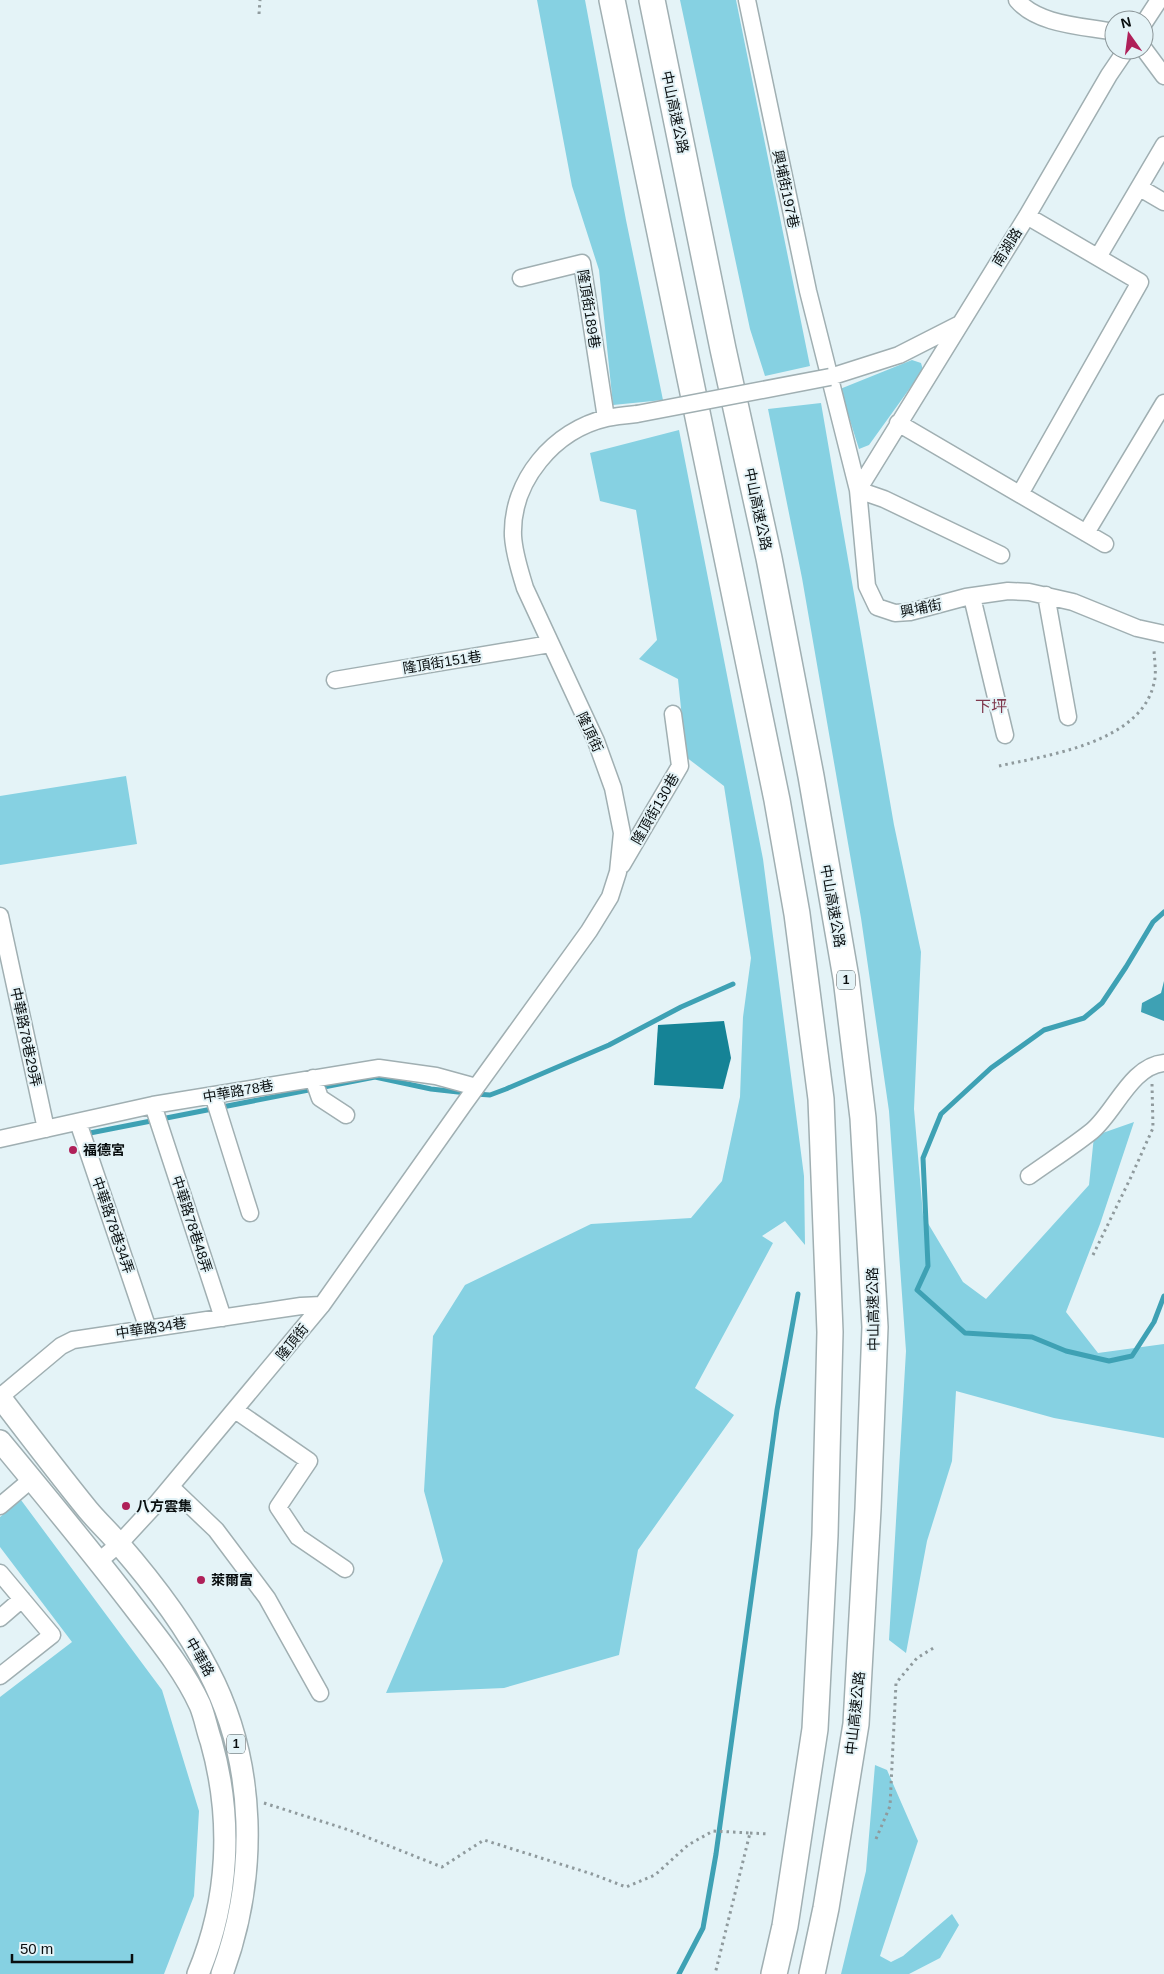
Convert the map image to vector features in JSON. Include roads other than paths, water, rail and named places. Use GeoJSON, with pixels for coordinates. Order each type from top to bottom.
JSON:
{"type":"FeatureCollection","features":[{"type":"Feature","properties":{"kind":"highway"},"geometry":{"type":"LineString","coordinates":[[612,0],[777,800],[797,914],[820,1099],[830,1332],[825,1535],[815,1729],[785,1926],[774,1974]]}},
{"type":"Feature","properties":{"kind":"highway","name":"中山高速公路"},"geometry":{"type":"LineString","coordinates":[[652,0],[768,558],[811,776],[846,978],[863,1118],[874,1327],[868,1509],[856,1724],[826,1908],[812,1974]]}},
{"type":"Feature","properties":{"kind":"main road","name":"中華路"},"geometry":{"type":"LineString","coordinates":[[0,1397],[90,1512],[120,1544],[168,1607],[208,1670],[218,1692],[239,1755],[246,1798],[247,1835],[243,1892],[232,1943],[222,1974]]}},
{"type":"Feature","properties":{"kind":"main road","name":"中華路"},"geometry":{"type":"LineString","coordinates":[[0,1441],[99,1561],[156,1636],[191,1687],[201,1708],[216,1759],[226,1841],[222,1892],[208,1950],[198,1974]]}},
{"type":"Feature","properties":{"kind":"street","name":"興埔街197巷"},"geometry":{"type":"LineString","coordinates":[[747,0],[806,282],[830,377]]}},
{"type":"Feature","properties":{"kind":"street"},"geometry":{"type":"LineString","coordinates":[[1017,0],[1026,10],[1044,19],[1104,30]]}},
{"type":"Feature","properties":{"kind":"street","name":"南湖路"},"geometry":{"type":"LineString","coordinates":[[858,490],[958,325],[1027,216],[1119,60]]}},
{"type":"Feature","properties":{"kind":"street"},"geometry":{"type":"LineString","coordinates":[[1152,60],[1164,76]]}},
{"type":"Feature","properties":{"kind":"street"},"geometry":{"type":"LineString","coordinates":[[1098,257],[1164,146]]}},
{"type":"Feature","properties":{"kind":"street"},"geometry":{"type":"LineString","coordinates":[[1140,188],[1164,202]]}},
{"type":"Feature","properties":{"kind":"street"},"geometry":{"type":"LineString","coordinates":[[1020,494],[1140,282],[1027,216]]}},
{"type":"Feature","properties":{"kind":"street","name":"隆頂街189巷"},"geometry":{"type":"LineString","coordinates":[[521,278],[582,263],[606,418]]}},
{"type":"Feature","properties":{"kind":"street"},"geometry":{"type":"LineString","coordinates":[[830,377],[899,355],[958,325]]}},
{"type":"Feature","properties":{"kind":"street","name":"隆頂街"},"geometry":{"type":"LineString","coordinates":[[99,1561],[120,1544],[170,1487],[322,1306],[476,1087],[589,931],[610,897],[618,872],[622,833],[613,788],[596,742],[525,588],[517,561],[513,535],[516,510],[522,489],[533,470],[548,450],[564,437],[580,428],[606,418],[637,414],[830,377]]}},
{"type":"Feature","properties":{"kind":"street","name":"興埔街"},"geometry":{"type":"LineString","coordinates":[[830,377],[858,490],[867,586],[877,607],[895,614],[972,596],[1008,591],[1029,592],[1073,602],[1116,620],[1161,634]]}},
{"type":"Feature","properties":{"kind":"street"},"geometry":{"type":"LineString","coordinates":[[1086,533],[1164,403]]}},
{"type":"Feature","properties":{"kind":"street"},"geometry":{"type":"LineString","coordinates":[[898,423],[1105,544]]}},
{"type":"Feature","properties":{"kind":"street"},"geometry":{"type":"LineString","coordinates":[[858,490],[884,499],[1001,555]]}},
{"type":"Feature","properties":{"kind":"street"},"geometry":{"type":"LineString","coordinates":[[1046,595],[1068,717]]}},
{"type":"Feature","properties":{"kind":"street"},"geometry":{"type":"LineString","coordinates":[[972,596],[1004,735]]}},
{"type":"Feature","properties":{"kind":"street","name":"隆頂街151巷"},"geometry":{"type":"LineString","coordinates":[[335,680],[550,644]]}},
{"type":"Feature","properties":{"kind":"street","name":"隆頂街130巷"},"geometry":{"type":"LineString","coordinates":[[618,872],[680,766],[673,714]]}},
{"type":"Feature","properties":{"kind":"street","name":"中華路78巷29弄"},"geometry":{"type":"LineString","coordinates":[[0,916],[46,1129]]}},
{"type":"Feature","properties":{"kind":"street"},"geometry":{"type":"LineString","coordinates":[[1029,1176],[1094,1130],[1132,1081],[1154,1064],[1164,1063]]}},
{"type":"Feature","properties":{"kind":"street","name":"中華路78巷"},"geometry":{"type":"LineString","coordinates":[[0,1139],[153,1105],[213,1097],[379,1068],[436,1076],[476,1087]]}},
{"type":"Feature","properties":{"kind":"street"},"geometry":{"type":"LineString","coordinates":[[313,1079],[320,1098],[346,1115]]}},
{"type":"Feature","properties":{"kind":"street"},"geometry":{"type":"LineString","coordinates":[[213,1097],[250,1213]]}},
{"type":"Feature","properties":{"kind":"street","name":"中華路78巷48弄"},"geometry":{"type":"LineString","coordinates":[[153,1105],[223,1318]]}},
{"type":"Feature","properties":{"kind":"street","name":"中華路78巷34弄"},"geometry":{"type":"LineString","coordinates":[[78,1122],[148,1329]]}},
{"type":"Feature","properties":{"kind":"street","name":"中華路34巷"},"geometry":{"type":"LineString","coordinates":[[0,1397],[61,1346],[73,1340],[301,1306],[322,1306]]}},
{"type":"Feature","properties":{"kind":"street"},"geometry":{"type":"LineString","coordinates":[[235,1410],[309,1461],[278,1507],[298,1537],[345,1569]]}},
{"type":"Feature","properties":{"kind":"street"},"geometry":{"type":"LineString","coordinates":[[0,1506],[32,1479]]}},
{"type":"Feature","properties":{"kind":"street"},"geometry":{"type":"LineString","coordinates":[[170,1487],[216,1530],[267,1598],[320,1692]]}},
{"type":"Feature","properties":{"kind":"street"},"geometry":{"type":"LineString","coordinates":[[0,1573],[52,1634],[0,1676]]}},
{"type":"Feature","properties":{"kind":"street"},"geometry":{"type":"LineString","coordinates":[[0,1618],[22,1599]]}},
{"type":"Feature","properties":{"kind":"waterway"},"geometry":{"type":"LineString","coordinates":[[1164,912],[1153,922],[1102,1003],[1084,1018],[1044,1030],[991,1068],[941,1114],[923,1158],[928,1266],[917,1290],[965,1333],[1032,1337],[1066,1351],[1109,1361],[1132,1356],[1154,1322],[1164,1296]]}},
{"type":"Feature","properties":{"kind":"waterway"},"geometry":{"type":"LineString","coordinates":[[476,1094],[490,1095],[609,1045],[681,1007],[733,984]]}},
{"type":"Feature","properties":{"kind":"waterway"},"geometry":{"type":"LineString","coordinates":[[90,1133],[375,1077],[431,1089],[467,1093]]}},
{"type":"Feature","properties":{"kind":"waterway"},"geometry":{"type":"LineString","coordinates":[[679,1974],[703,1928],[716,1854],[777,1410],[798,1294]]}},
{"type":"Feature","properties":{"kind":"place","name":"福德宮"},"geometry":{"type":"Point","coordinates":[73,1150]}},
{"type":"Feature","properties":{"kind":"place","name":"八方雲集"},"geometry":{"type":"Point","coordinates":[126,1506]}},
{"type":"Feature","properties":{"kind":"place","name":"萊爾富"},"geometry":{"type":"Point","coordinates":[201,1580]}},
{"type":"Feature","properties":{"kind":"district","name":"下坪"},"geometry":{"type":"Point","coordinates":[991,706]}}]}
